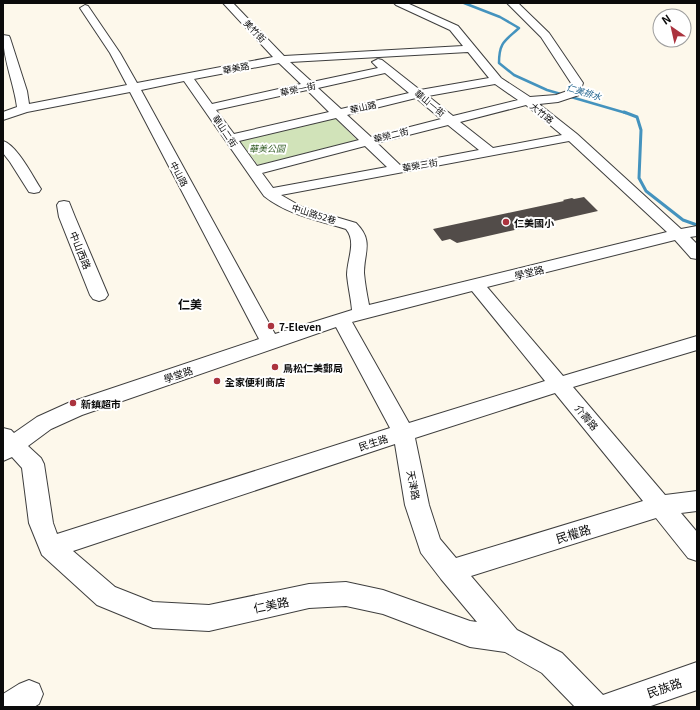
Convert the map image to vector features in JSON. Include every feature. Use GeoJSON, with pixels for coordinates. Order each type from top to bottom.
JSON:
{"type":"FeatureCollection","features":[{"type":"Feature","properties":{"kind":"street","name":"美竹街"},"geometry":{"type":"LineString","coordinates":[[228,3],[281,59],[396,169]]}},
{"type":"Feature","properties":{"kind":"street","name":"大竹路"},"geometry":{"type":"LineString","coordinates":[[399,3],[454,28],[497,80],[528,101],[572,138],[678,234],[697,254]]}},
{"type":"Feature","properties":{"kind":"street","name":"華榮二街"},"geometry":{"type":"LineString","coordinates":[[254,171],[528,101],[564,97],[575,92],[577,83],[545,35],[512,3]]}},
{"type":"Feature","properties":{"kind":"street","name":"中山路"},"geometry":{"type":"LineString","coordinates":[[85,8],[115,53],[270,342]]}},
{"type":"Feature","properties":{"kind":"street"},"geometry":{"type":"LineString","coordinates":[[5,38],[21,91],[24,109]]}},
{"type":"Feature","properties":{"kind":"street","name":"華美路"},"geometry":{"type":"LineString","coordinates":[[3,116],[24,109],[281,59],[472,49]]}},
{"type":"Feature","properties":{"kind":"street","name":"華山一街"},"geometry":{"type":"LineString","coordinates":[[370,55],[490,152]]}},
{"type":"Feature","properties":{"kind":"street","name":"華榮一街"},"geometry":{"type":"LineString","coordinates":[[210,108],[387,70]]}},
{"type":"Feature","properties":{"kind":"street","name":"華山二街"},"geometry":{"type":"LineString","coordinates":[[187,78],[210,108],[266,189]]}},
{"type":"Feature","properties":{"kind":"street","name":"華山路"},"geometry":{"type":"LineString","coordinates":[[230,139],[419,94],[497,80]]}},
{"type":"Feature","properties":{"kind":"street","name":"華榮三街"},"geometry":{"type":"LineString","coordinates":[[266,189],[396,169],[572,138]]}},
{"type":"Feature","properties":{"kind":"street"},"geometry":{"type":"LineString","coordinates":[[3,145],[16,160],[34,190]]}},
{"type":"Feature","properties":{"kind":"street","name":"中山路52巷"},"geometry":{"type":"LineString","coordinates":[[266,189],[276,200],[292,208],[351,226],[358,231],[360,246],[351,316]]}},
{"type":"Feature","properties":{"kind":"street","name":"中山西路"},"geometry":{"type":"LineString","coordinates":[[64,205],[67,218],[99,295]]}},
{"type":"Feature","properties":{"kind":"street","name":"學堂路"},"geometry":{"type":"LineString","coordinates":[[6,444],[44,423],[74,409],[351,316],[678,234],[697,231]]}},
{"type":"Feature","properties":{"kind":"street","name":"介壽路"},"geometry":{"type":"LineString","coordinates":[[476,285],[697,550]]}},
{"type":"Feature","properties":{"kind":"street","name":"天津路"},"geometry":{"type":"LineString","coordinates":[[351,316],[403,432],[417,505],[430,545],[450,571],[508,639]]}},
{"type":"Feature","properties":{"kind":"street","name":"民生路"},"geometry":{"type":"LineString","coordinates":[[51,547],[558,383],[697,343]]}},
{"type":"Feature","properties":{"kind":"street","name":"仁美路"},"geometry":{"type":"LineString","coordinates":[[6,444],[33,464],[41,523],[51,547],[106,596],[153,615],[209,618],[308,596],[346,594],[382,602],[470,634],[508,639],[552,663],[595,707]]}},
{"type":"Feature","properties":{"kind":"street","name":"民權路"},"geometry":{"type":"LineString","coordinates":[[450,571],[661,506],[697,501]]}},
{"type":"Feature","properties":{"kind":"street","name":"民族路"},"geometry":{"type":"LineString","coordinates":[[608,707],[697,676]]}},
{"type":"Feature","properties":{"kind":"green space","name":"華美公園"},"geometry":{"type":"Polygon","coordinates":[[[334,117],[357,140],[258,165],[239,140],[334,117]]]}},
{"type":"Feature","properties":{"kind":"building"},"geometry":{"type":"Polygon","coordinates":[[[584,197],[598,211],[457,243],[450,239],[442,241],[433,229],[572,198],[584,197]]]}},
{"type":"Feature","properties":{"kind":"waterway","name":"仁美排水"},"geometry":{"type":"LineString","coordinates":[[464,3],[500,17],[519,28],[504,42],[499,56],[499,63],[514,75],[547,90],[626,113]]}},
{"type":"Feature","properties":{"kind":"waterway","name":"仁美排水"},"geometry":{"type":"LineString","coordinates":[[624,112],[637,117],[641,130],[639,178],[646,191],[683,220],[697,225]]}},
{"type":"Feature","properties":{"kind":"place","name":"仁美國小"},"geometry":{"type":"Point","coordinates":[506,222]}},
{"type":"Feature","properties":{"kind":"place","name":"7-Eleven"},"geometry":{"type":"Point","coordinates":[271,326]}},
{"type":"Feature","properties":{"kind":"place","name":"鳥松仁美郵局"},"geometry":{"type":"Point","coordinates":[275,367]}},
{"type":"Feature","properties":{"kind":"place","name":"全家便利商店"},"geometry":{"type":"Point","coordinates":[217,381]}},
{"type":"Feature","properties":{"kind":"place","name":"新鎮超市"},"geometry":{"type":"Point","coordinates":[73,403]}},
{"type":"Feature","properties":{"kind":"district","name":"仁美"},"geometry":{"type":"Point","coordinates":[190,303]}}]}
